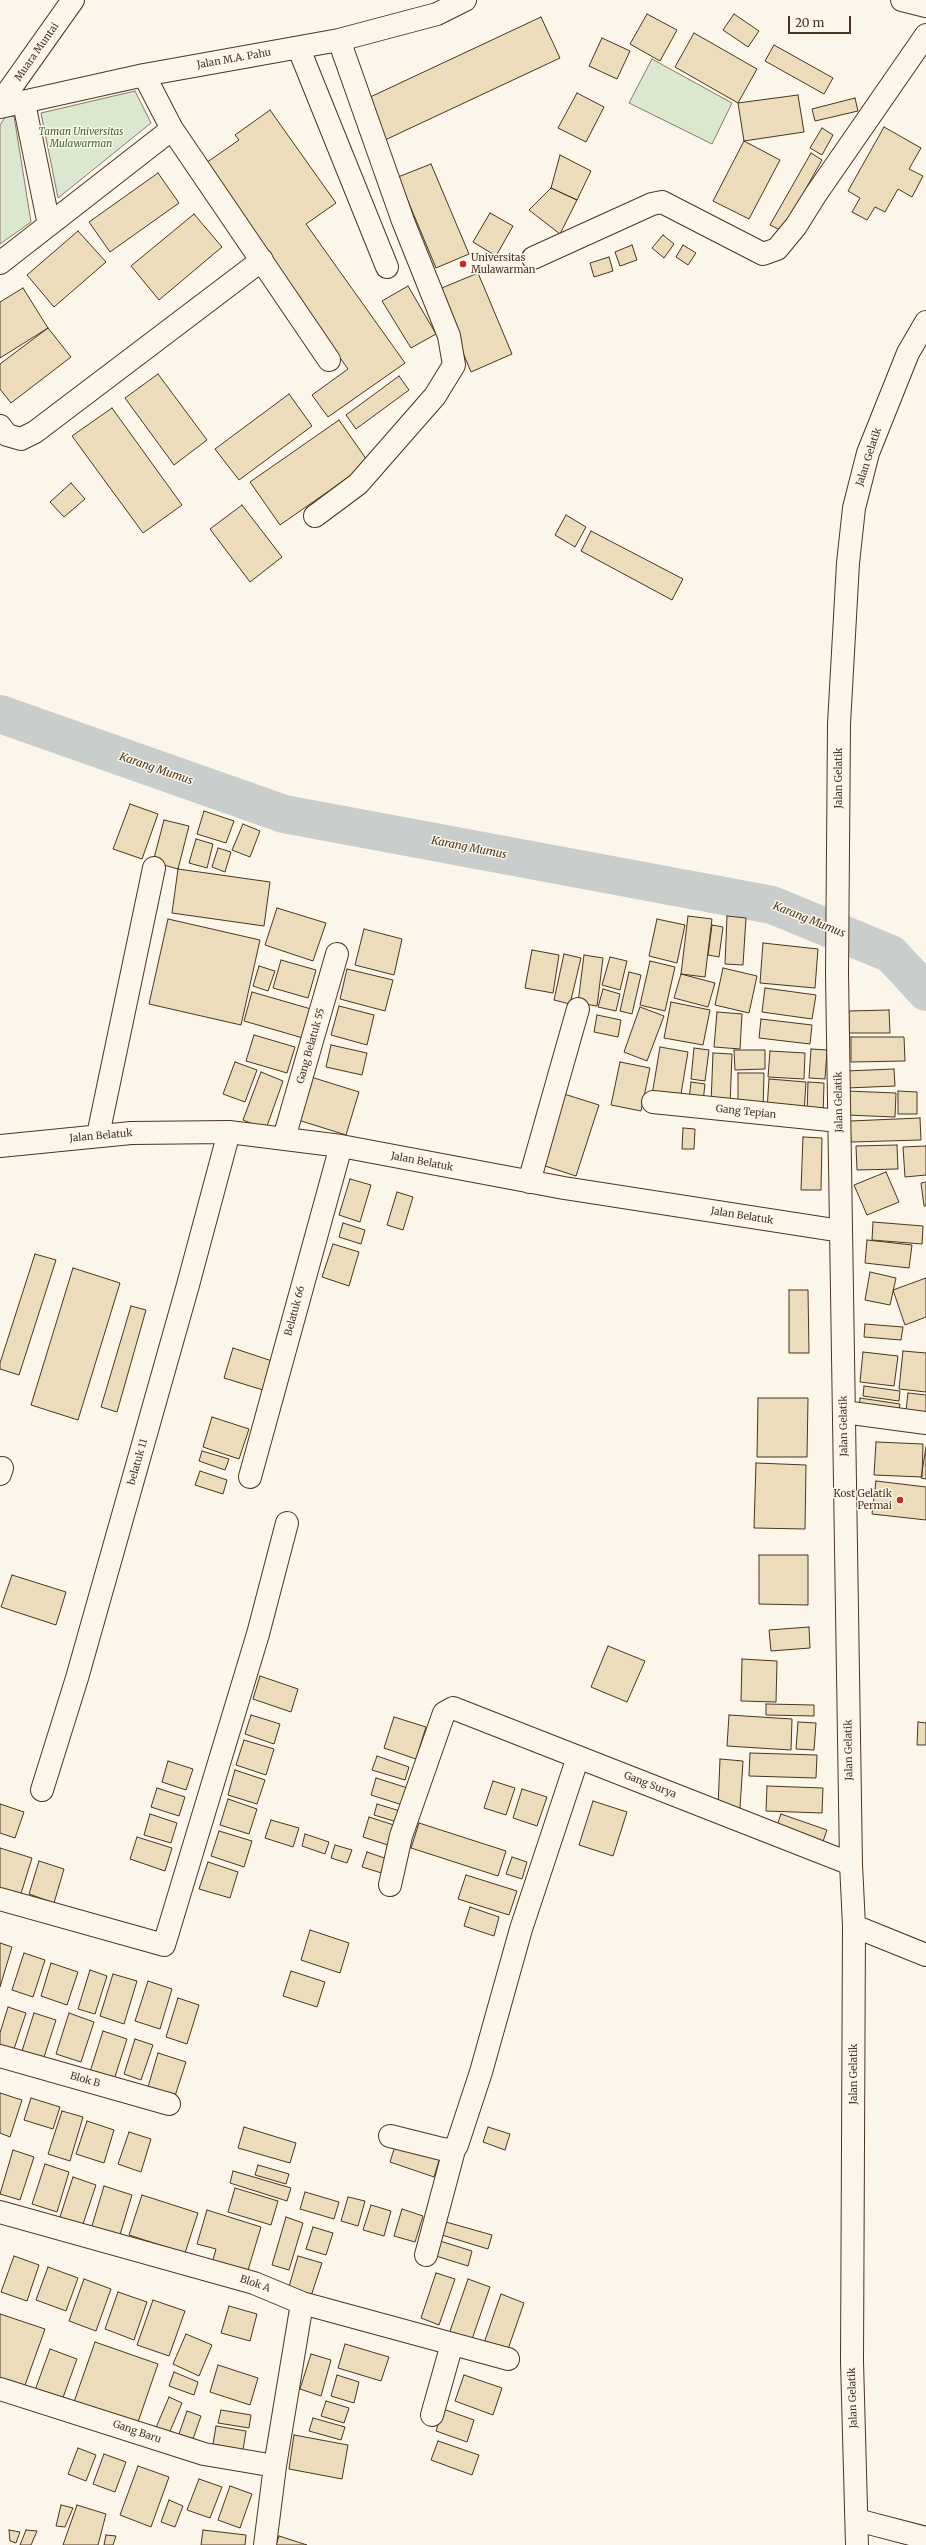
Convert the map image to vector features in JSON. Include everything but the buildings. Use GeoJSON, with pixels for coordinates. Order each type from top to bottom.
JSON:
{"type":"FeatureCollection","features":[{"type":"Feature","properties":{"kind":"street","name":"Muara Muntai"},"geometry":{"type":"LineString","coordinates":[[0,103],[73,0]]}},
{"type":"Feature","properties":{"kind":"street","name":"Jalan M.A. Pahu"},"geometry":{"type":"LineString","coordinates":[[0,107],[24,103],[144,75],[339,40],[437,14],[465,0]]}},
{"type":"Feature","properties":{"kind":"street"},"geometry":{"type":"LineString","coordinates":[[902,0],[926,6]]}},
{"type":"Feature","properties":{"kind":"street"},"geometry":{"type":"LineString","coordinates":[[533,258],[652,204],[662,202],[763,254],[777,250],[793,231],[926,35]]}},
{"type":"Feature","properties":{"kind":"street"},"geometry":{"type":"LineString","coordinates":[[315,516],[358,484],[435,396],[454,364],[449,336],[403,221],[339,40]]}},
{"type":"Feature","properties":{"kind":"street"},"geometry":{"type":"LineString","coordinates":[[299,48],[387,267]]}},
{"type":"Feature","properties":{"kind":"street"},"geometry":{"type":"LineString","coordinates":[[144,75],[172,129],[329,360]]}},
{"type":"Feature","properties":{"kind":"street"},"geometry":{"type":"LineString","coordinates":[[24,103],[49,224]]}},
{"type":"Feature","properties":{"kind":"street"},"geometry":{"type":"LineString","coordinates":[[0,263],[172,129]]}},
{"type":"Feature","properties":{"kind":"street"},"geometry":{"type":"LineString","coordinates":[[0,426],[7,435],[21,439],[35,432],[262,260]]}},
{"type":"Feature","properties":{"kind":"street","name":"Jalan Gelatik"},"geometry":{"type":"LineString","coordinates":[[857,2545],[852,2362],[854,1926],[851,1864],[837,974],[840,791],[839,724],[848,563],[854,508],[868,454],[908,354],[926,322]]}},
{"type":"Feature","properties":{"kind":"street"},"geometry":{"type":"LineString","coordinates":[[98,1135],[154,868]]}},
{"type":"Feature","properties":{"kind":"street","name":"Gang Belatuk 55"},"geometry":{"type":"LineString","coordinates":[[284,1138],[337,954]]}},
{"type":"Feature","properties":{"kind":"street"},"geometry":{"type":"LineString","coordinates":[[529,1182],[578,1009]]}},
{"type":"Feature","properties":{"kind":"street","name":"Gang Tepian"},"geometry":{"type":"LineString","coordinates":[[653,1102],[839,1121]]}},
{"type":"Feature","properties":{"kind":"street","name":"Jalan Belatuk"},"geometry":{"type":"LineString","coordinates":[[0,1146],[98,1135],[229,1132],[341,1146],[529,1182],[842,1231]]}},
{"type":"Feature","properties":{"kind":"street","name":"belatuk 11"},"geometry":{"type":"LineString","coordinates":[[42,1790],[77,1678],[176,1330],[229,1132]]}},
{"type":"Feature","properties":{"kind":"street","name":"Belatuk 66"},"geometry":{"type":"LineString","coordinates":[[250,1477],[341,1146]]}},
{"type":"Feature","properties":{"kind":"street"},"geometry":{"type":"LineString","coordinates":[[844,1412],[926,1423]]}},
{"type":"Feature","properties":{"kind":"street"},"geometry":{"type":"LineString","coordinates":[[0,1899],[164,1945],[258,1634],[287,1523]]}},
{"type":"Feature","properties":{"kind":"street","name":"Gang Surya"},"geometry":{"type":"LineString","coordinates":[[390,1885],[401,1836],[444,1713],[450,1708],[851,1864]]}},
{"type":"Feature","properties":{"kind":"street"},"geometry":{"type":"LineString","coordinates":[[426,2255],[454,2150],[460,2139],[481,2072],[521,1929],[578,1757]]}},
{"type":"Feature","properties":{"kind":"street"},"geometry":{"type":"LineString","coordinates":[[854,1926],[926,1955]]}},
{"type":"Feature","properties":{"kind":"street","name":"Blok B"},"geometry":{"type":"LineString","coordinates":[[0,2056],[169,2104]]}},
{"type":"Feature","properties":{"kind":"street"},"geometry":{"type":"LineString","coordinates":[[390,2136],[420,2145],[454,2150]]}},
{"type":"Feature","properties":{"kind":"street","name":"Blok A"},"geometry":{"type":"LineString","coordinates":[[0,2212],[254,2283],[302,2302],[508,2359]]}},
{"type":"Feature","properties":{"kind":"street"},"geometry":{"type":"LineString","coordinates":[[265,2545],[275,2466],[302,2302]]}},
{"type":"Feature","properties":{"kind":"street"},"geometry":{"type":"LineString","coordinates":[[432,2415],[452,2344]]}},
{"type":"Feature","properties":{"kind":"street","name":"Gang Baru"},"geometry":{"type":"LineString","coordinates":[[0,2388],[204,2454],[275,2466]]}},
{"type":"Feature","properties":{"kind":"street"},"geometry":{"type":"LineString","coordinates":[[857,2520],[926,2538]]}},
{"type":"Feature","properties":{"kind":"green space"},"geometry":{"type":"Polygon","coordinates":[[[652,59],[732,103],[712,144],[629,103],[652,59]]]}},
{"type":"Feature","properties":{"kind":"green space","name":"Taman Universitas Mulawarman"},"geometry":{"type":"Polygon","coordinates":[[[135,91],[151,123],[58,198],[41,113],[135,91]]]}},
{"type":"Feature","properties":{"kind":"green space","name":"Taman Universitas Mulawarman"},"geometry":{"type":"Polygon","coordinates":[[[6,116],[14,116],[31,222],[0,244],[0,125],[6,116]]]}},
{"type":"Feature","properties":{"kind":"waterway","name":"Karang Mumus"},"geometry":{"type":"LineString","coordinates":[[0,714],[284,814],[772,905],[891,954],[926,992]]}},
{"type":"Feature","properties":{"kind":"place","name":"Universitas Mulawarman"},"geometry":{"type":"Point","coordinates":[463,264]}},
{"type":"Feature","properties":{"kind":"place","name":"Kost Gelatik Permai"},"geometry":{"type":"Point","coordinates":[900,1500]}}]}
